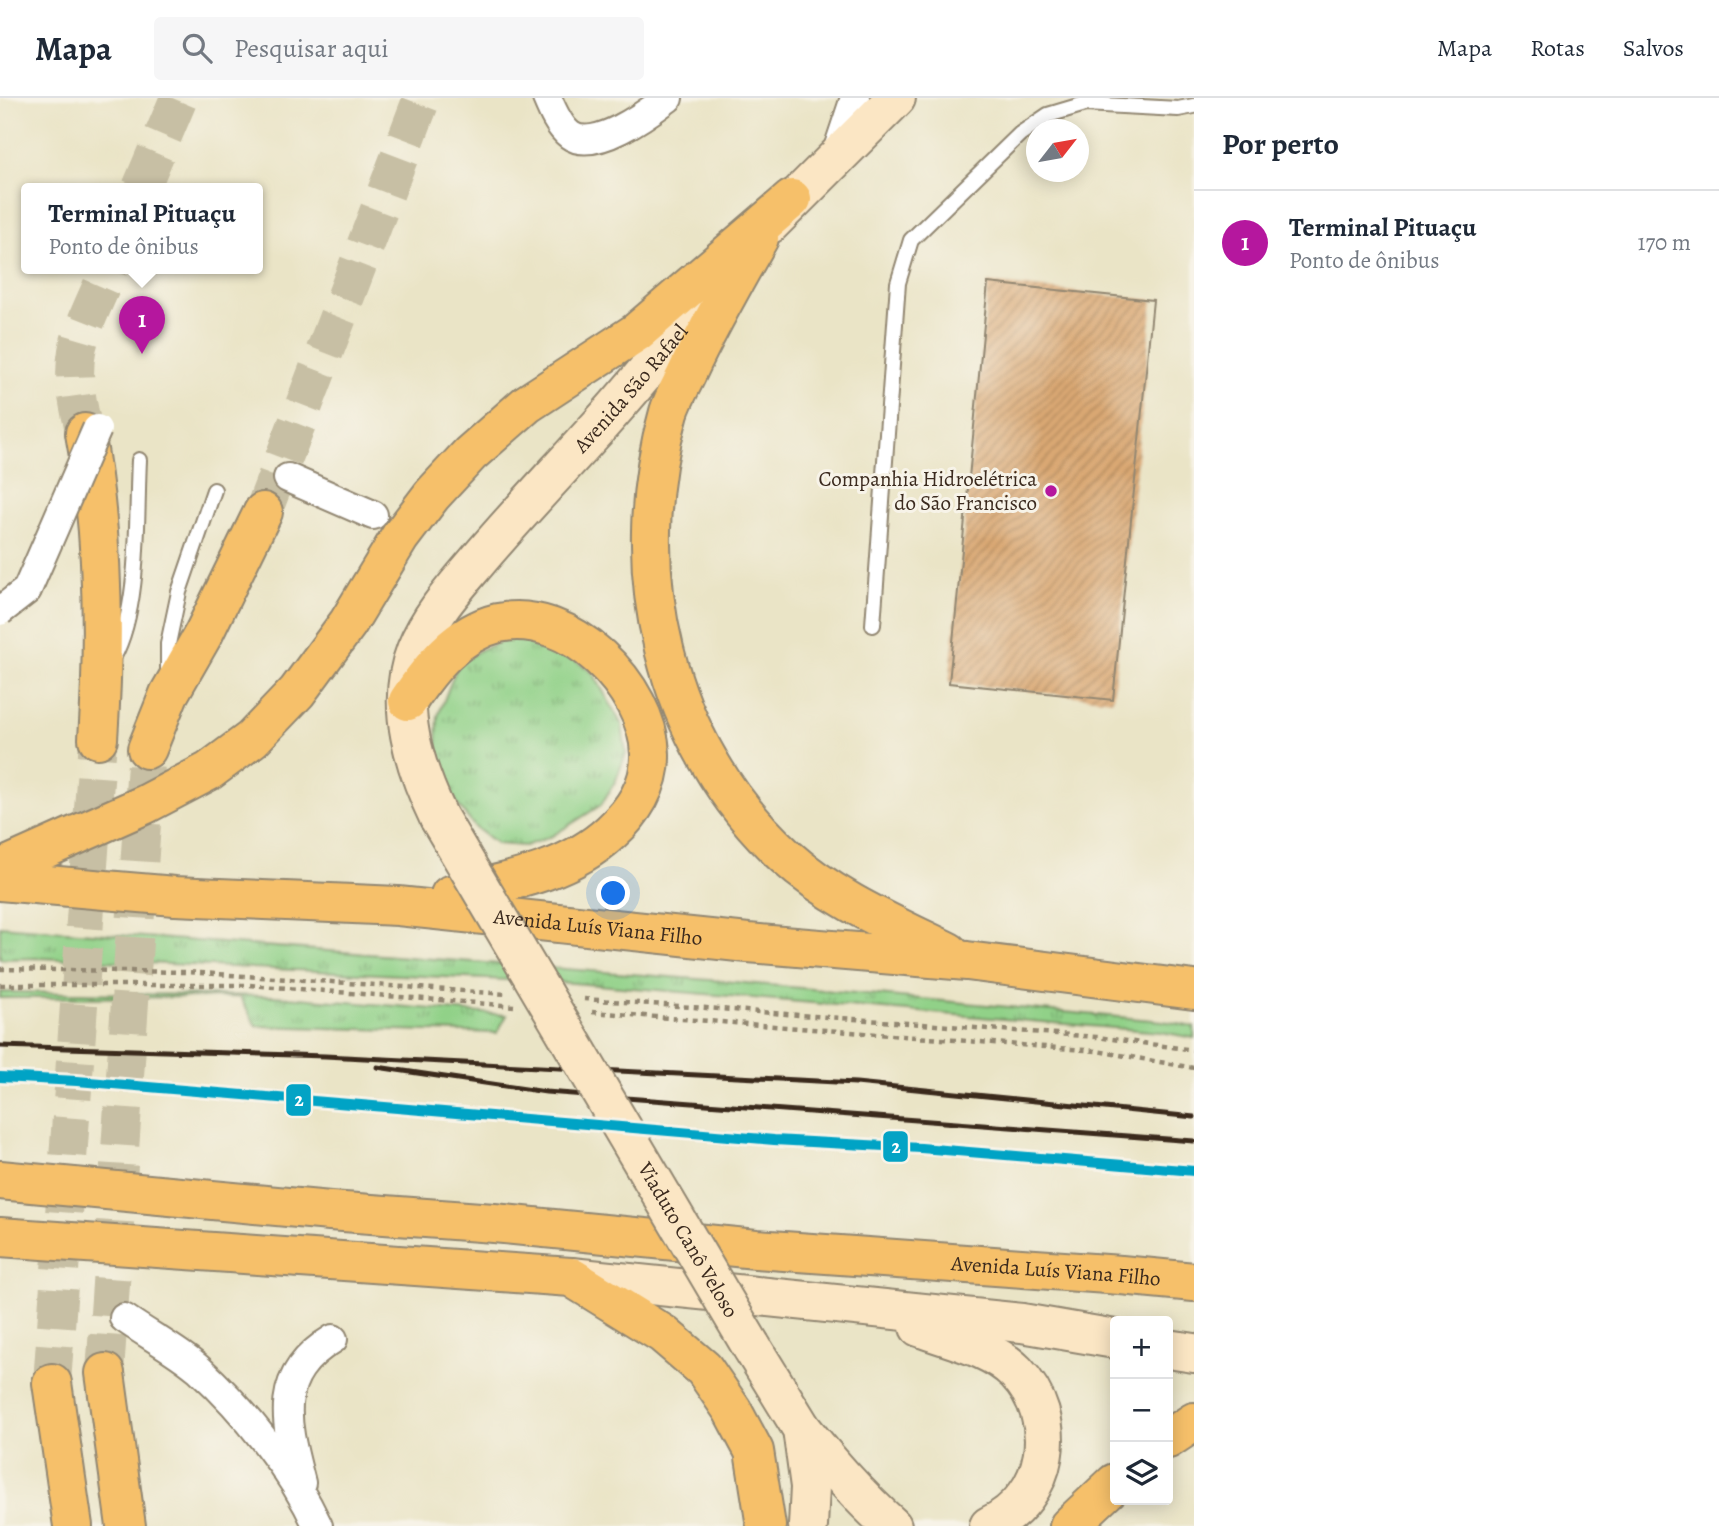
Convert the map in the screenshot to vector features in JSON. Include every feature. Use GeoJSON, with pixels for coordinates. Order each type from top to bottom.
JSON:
{"type":"FeatureCollection","features":[{"type":"Feature","properties":{"kind":"main road","name":"Avenida São Rafael"},"geometry":{"type":"LineString","coordinates":[[408,701],[409,676],[416,650],[429,623],[450,593],[594,433],[762,233],[895,98]]}},
{"type":"Feature","properties":{"kind":"main road"},"geometry":{"type":"LineString","coordinates":[[0,869],[167,793],[209,771],[252,738],[297,692],[348,623],[400,537],[432,495],[470,454],[527,404],[636,332],[792,200]]}},
{"type":"Feature","properties":{"kind":"main road"},"geometry":{"type":"LineString","coordinates":[[762,233],[702,339],[670,410],[658,462],[650,523],[650,568],[657,622],[671,674],[693,731],[718,777],[748,819],[786,858],[832,890],[967,961]]}},
{"type":"Feature","properties":{"kind":"main road"},"geometry":{"type":"LineString","coordinates":[[91,431],[101,557],[103,677],[98,739]]}},
{"type":"Feature","properties":{"kind":"main road"},"geometry":{"type":"LineString","coordinates":[[147,749],[169,694],[204,633],[263,512]]}},
{"type":"Feature","properties":{"kind":"main road"},"geometry":{"type":"LineString","coordinates":[[398,906],[532,876],[584,852],[609,834],[627,816],[642,794],[650,756],[643,718],[634,700],[610,668],[577,640],[538,624],[498,624],[477,632],[456,645],[437,662],[408,701]]}},
{"type":"Feature","properties":{"kind":"main road","name":"Viaduto Canô Veloso"},"geometry":{"type":"LineString","coordinates":[[408,701],[414,759],[439,818],[802,1429],[810,1487],[808,1526]]}},
{"type":"Feature","properties":{"kind":"main road","name":"Avenida Luís Viana Filho"},"geometry":{"type":"LineString","coordinates":[[0,881],[174,896],[398,906],[735,941],[967,961],[1194,990]]}},
{"type":"Feature","properties":{"kind":"main road","name":"Avenida Luís Viana Filho"},"geometry":{"type":"LineString","coordinates":[[0,1180],[756,1249],[1194,1282]]}},
{"type":"Feature","properties":{"kind":"main road"},"geometry":{"type":"LineString","coordinates":[[0,1237],[571,1277],[1021,1323],[1110,1338]]}},
{"type":"Feature","properties":{"kind":"main road"},"geometry":{"type":"LineString","coordinates":[[571,1277],[663,1334],[704,1369],[732,1410],[754,1451],[766,1523]]}},
{"type":"Feature","properties":{"kind":"main road"},"geometry":{"type":"LineString","coordinates":[[864,1308],[987,1351],[1015,1371],[1030,1390],[1042,1415],[1045,1450],[1036,1480],[1020,1502],[999,1521],[989,1526]]}},
{"type":"Feature","properties":{"kind":"main road"},"geometry":{"type":"LineString","coordinates":[[1173,1350],[1194,1353]]}},
{"type":"Feature","properties":{"kind":"main road"},"geometry":{"type":"LineString","coordinates":[[105,1373],[126,1526]]}},
{"type":"Feature","properties":{"kind":"main road"},"geometry":{"type":"LineString","coordinates":[[52,1383],[73,1526]]}},
{"type":"Feature","properties":{"kind":"main road"},"geometry":{"type":"LineString","coordinates":[[1173,1436],[1194,1422]]}},
{"type":"Feature","properties":{"kind":"main road"},"geometry":{"type":"LineString","coordinates":[[802,1429],[866,1504],[892,1526]]}},
{"type":"Feature","properties":{"kind":"main road"},"geometry":{"type":"LineString","coordinates":[[1069,1526],[1110,1488]]}},
{"type":"Feature","properties":{"kind":"street"},"geometry":{"type":"LineString","coordinates":[[547,98],[563,129],[576,139],[589,140],[605,137],[668,98]]}},
{"type":"Feature","properties":{"kind":"street"},"geometry":{"type":"LineString","coordinates":[[834,159],[855,98]]}},
{"type":"Feature","properties":{"kind":"street"},"geometry":{"type":"LineString","coordinates":[[0,611],[27,590],[91,431]]}},
{"type":"Feature","properties":{"kind":"street"},"geometry":{"type":"LineString","coordinates":[[288,478],[373,516]]}},
{"type":"Feature","properties":{"kind":"street"},"geometry":{"type":"LineString","coordinates":[[124,1318],[198,1368],[252,1425],[305,1496]]}},
{"type":"Feature","properties":{"kind":"street"},"geometry":{"type":"LineString","coordinates":[[318,1526],[305,1496],[288,1432],[287,1399],[298,1371],[312,1351],[333,1339]]}},
{"type":"Feature","properties":{"kind":"lane"},"geometry":{"type":"LineString","coordinates":[[873,625],[898,283],[911,240],[1020,134],[1048,115],[1086,101],[1178,109],[1194,106]]}},
{"type":"Feature","properties":{"kind":"lane"},"geometry":{"type":"LineString","coordinates":[[103,677],[120,646],[129,612],[139,460]]}},
{"type":"Feature","properties":{"kind":"lane"},"geometry":{"type":"LineString","coordinates":[[169,694],[167,667],[179,592],[214,490]]}},
{"type":"Feature","properties":{"kind":"path"},"geometry":{"type":"LineString","coordinates":[[0,969],[187,972],[508,994]]}},
{"type":"Feature","properties":{"kind":"path"},"geometry":{"type":"LineString","coordinates":[[0,985],[249,985],[527,1007]]}},
{"type":"Feature","properties":{"kind":"path"},"geometry":{"type":"LineString","coordinates":[[577,999],[1097,1037],[1194,1050]]}},
{"type":"Feature","properties":{"kind":"path"},"geometry":{"type":"LineString","coordinates":[[583,1011],[1097,1051],[1194,1068]]}},
{"type":"Feature","properties":{"kind":"green space"},"geometry":{"type":"Polygon","coordinates":[[[509,639],[546,640],[593,673],[622,725],[626,753],[616,780],[601,805],[552,836],[525,846],[497,844],[475,827],[457,804],[439,772],[438,716],[458,664],[482,649],[509,639]]]}},
{"type":"Feature","properties":{"kind":"green space"},"geometry":{"type":"Polygon","coordinates":[[[0,926],[723,981],[1163,1021],[1194,1027],[1194,1038],[1161,1032],[573,983],[40,958],[0,959],[0,926]]]}},
{"type":"Feature","properties":{"kind":"green space"},"geometry":{"type":"Polygon","coordinates":[[[0,992],[274,996],[507,1015],[497,1033],[256,1026],[240,997],[0,998],[0,992]]]}},
{"type":"Feature","properties":{"kind":"building","name":"Companhia Hidroelétrica do São Francisco"},"geometry":{"type":"Polygon","coordinates":[[[988,283],[1153,300],[1113,700],[949,683],[988,283]]]}},
{"type":"Feature","properties":{"kind":"tunnel"},"geometry":{"type":"LineString","coordinates":[[143,183],[179,98]]}},
{"type":"Feature","properties":{"kind":"tunnel"},"geometry":{"type":"LineString","coordinates":[[263,512],[422,98]]}},
{"type":"Feature","properties":{"kind":"tunnel"},"geometry":{"type":"LineString","coordinates":[[85,433],[76,392],[77,351],[107,274]]}},
{"type":"Feature","properties":{"kind":"tunnel"},"geometry":{"type":"LineString","coordinates":[[52,1383],[98,739]]}},
{"type":"Feature","properties":{"kind":"tunnel"},"geometry":{"type":"LineString","coordinates":[[105,1373],[147,749]]}},
{"type":"Feature","properties":{"kind":"railway"},"geometry":{"type":"LineString","coordinates":[[0,1046],[325,1056],[856,1083],[1194,1117]]}},
{"type":"Feature","properties":{"kind":"railway"},"geometry":{"type":"LineString","coordinates":[[377,1067],[546,1092],[1194,1141]]}},
{"type":"Feature","properties":{"kind":"transit line","name":"2"},"geometry":{"type":"LineString","coordinates":[[0,1077],[1194,1171]]}},
{"type":"Feature","properties":{"kind":"place","name":"Terminal Pituaçu"},"geometry":{"type":"Point","coordinates":[142,354]}},
{"type":"Feature","properties":{"kind":"place","name":"Companhia Hidroelétrica do São Francisco"},"geometry":{"type":"Point","coordinates":[1051,491]}}]}
